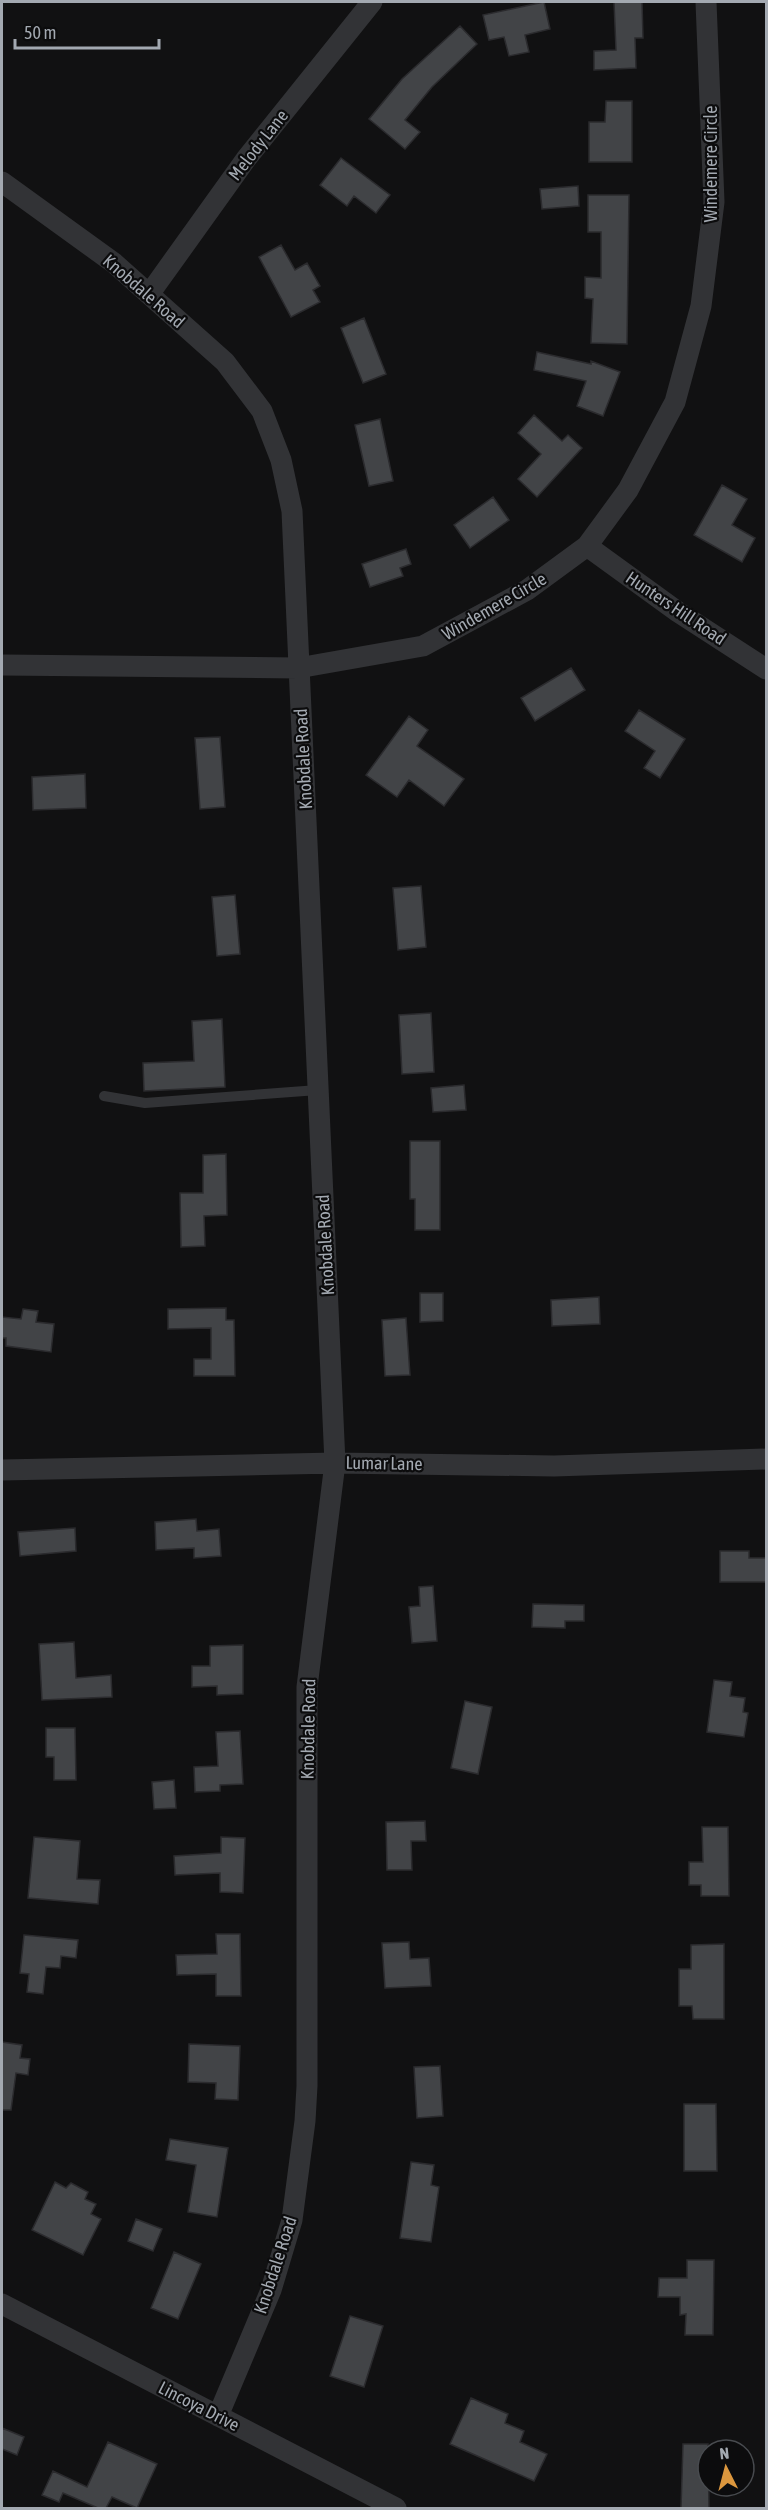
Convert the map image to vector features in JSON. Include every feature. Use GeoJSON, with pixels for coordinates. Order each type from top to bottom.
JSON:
{"type":"FeatureCollection","features":[{"type":"Feature","properties":{"kind":"street","name":"Melody Lane"},"geometry":{"type":"LineString","coordinates":[[150,293],[246,159],[372,2]]}},
{"type":"Feature","properties":{"kind":"street","name":"Windemere Circle"},"geometry":{"type":"LineString","coordinates":[[2,665],[298,668],[423,646],[527,590],[587,546],[628,490],[675,402],[701,306],[714,202],[706,2]]}},
{"type":"Feature","properties":{"kind":"street","name":"Knobdale Road"},"geometry":{"type":"LineString","coordinates":[[2,182],[114,263],[225,362],[262,411],[281,460],[292,511],[334,1462],[307,1687],[307,2086],[305,2121],[292,2220],[270,2290],[218,2416]]}},
{"type":"Feature","properties":{"kind":"street","name":"Hunters Hill Road"},"geometry":{"type":"LineString","coordinates":[[587,546],[678,612],[766,669]]}},
{"type":"Feature","properties":{"kind":"street","name":"Lumar Lane"},"geometry":{"type":"LineString","coordinates":[[2,1470],[334,1462],[554,1466],[766,1459]]}},
{"type":"Feature","properties":{"kind":"street","name":"Lincoya Drive"},"geometry":{"type":"LineString","coordinates":[[2,2304],[396,2508]]}},
{"type":"Feature","properties":{"kind":"lane"},"geometry":{"type":"LineString","coordinates":[[104,1096],[145,1103],[318,1090]]}},
{"type":"Feature","properties":{"kind":"building"},"geometry":{"type":"Polygon","coordinates":[[[544,2],[550,29],[525,35],[529,52],[509,56],[504,37],[489,40],[483,15],[544,2]]]}},
{"type":"Feature","properties":{"kind":"building"},"geometry":{"type":"Polygon","coordinates":[[[614,2],[642,2],[643,38],[635,38],[636,68],[594,70],[594,51],[616,50],[614,2]]]}},
{"type":"Feature","properties":{"kind":"building"},"geometry":{"type":"Polygon","coordinates":[[[460,26],[477,44],[432,87],[405,120],[420,132],[405,149],[369,119],[402,79],[460,26]]]}},
{"type":"Feature","properties":{"kind":"building"},"geometry":{"type":"Polygon","coordinates":[[[606,101],[632,101],[632,162],[589,162],[589,122],[605,122],[606,101]]]}},
{"type":"Feature","properties":{"kind":"building"},"geometry":{"type":"Polygon","coordinates":[[[341,158],[390,195],[376,213],[354,196],[347,206],[320,185],[341,158]]]}},
{"type":"Feature","properties":{"kind":"building"},"geometry":{"type":"Polygon","coordinates":[[[578,186],[579,206],[542,209],[540,189],[578,186]]]}},
{"type":"Feature","properties":{"kind":"building"},"geometry":{"type":"Polygon","coordinates":[[[588,195],[629,195],[627,344],[591,343],[593,299],[585,298],[585,277],[601,278],[601,232],[588,232],[588,195]]]}},
{"type":"Feature","properties":{"kind":"building"},"geometry":{"type":"Polygon","coordinates":[[[281,245],[295,270],[307,263],[320,286],[313,290],[320,302],[291,317],[259,257],[281,245]]]}},
{"type":"Feature","properties":{"kind":"building"},"geometry":{"type":"Polygon","coordinates":[[[364,318],[386,374],[363,383],[341,328],[364,318]]]}},
{"type":"Feature","properties":{"kind":"building"},"geometry":{"type":"Polygon","coordinates":[[[537,352],[591,364],[591,361],[620,372],[603,416],[577,406],[586,381],[534,370],[537,352]]]}},
{"type":"Feature","properties":{"kind":"building"},"geometry":{"type":"Polygon","coordinates":[[[534,415],[562,441],[568,435],[582,448],[537,497],[518,479],[541,454],[518,433],[534,415]]]}},
{"type":"Feature","properties":{"kind":"building"},"geometry":{"type":"Polygon","coordinates":[[[380,419],[393,481],[369,486],[355,425],[380,419]]]}},
{"type":"Feature","properties":{"kind":"building"},"geometry":{"type":"Polygon","coordinates":[[[722,485],[747,499],[732,525],[755,538],[742,562],[694,535],[722,485]]]}},
{"type":"Feature","properties":{"kind":"building"},"geometry":{"type":"Polygon","coordinates":[[[493,497],[509,520],[470,548],[454,525],[493,497]]]}},
{"type":"Feature","properties":{"kind":"building"},"geometry":{"type":"Polygon","coordinates":[[[406,549],[411,564],[400,568],[403,576],[370,587],[362,564],[406,549]]]}},
{"type":"Feature","properties":{"kind":"building"},"geometry":{"type":"Polygon","coordinates":[[[571,668],[585,690],[535,721],[521,698],[571,668]]]}},
{"type":"Feature","properties":{"kind":"building"},"geometry":{"type":"Polygon","coordinates":[[[639,710],[685,739],[660,778],[644,768],[655,751],[625,731],[639,710]]]}},
{"type":"Feature","properties":{"kind":"building"},"geometry":{"type":"Polygon","coordinates":[[[409,716],[428,730],[417,746],[464,779],[444,806],[409,780],[397,797],[366,775],[409,716]]]}},
{"type":"Feature","properties":{"kind":"building"},"geometry":{"type":"Polygon","coordinates":[[[220,737],[225,807],[200,809],[195,738],[220,737]]]}},
{"type":"Feature","properties":{"kind":"building"},"geometry":{"type":"Polygon","coordinates":[[[85,774],[86,808],[33,810],[32,777],[85,774]]]}},
{"type":"Feature","properties":{"kind":"building"},"geometry":{"type":"Polygon","coordinates":[[[421,886],[426,947],[398,950],[393,888],[421,886]]]}},
{"type":"Feature","properties":{"kind":"building"},"geometry":{"type":"Polygon","coordinates":[[[235,895],[240,954],[217,956],[212,897],[235,895]]]}},
{"type":"Feature","properties":{"kind":"building"},"geometry":{"type":"Polygon","coordinates":[[[431,1013],[434,1072],[402,1074],[399,1015],[431,1013]]]}},
{"type":"Feature","properties":{"kind":"building"},"geometry":{"type":"Polygon","coordinates":[[[222,1019],[225,1087],[144,1091],[143,1063],[194,1061],[192,1021],[222,1019]]]}},
{"type":"Feature","properties":{"kind":"building"},"geometry":{"type":"Polygon","coordinates":[[[464,1085],[466,1110],[433,1112],[431,1088],[464,1085]]]}},
{"type":"Feature","properties":{"kind":"building"},"geometry":{"type":"Polygon","coordinates":[[[410,1141],[440,1141],[440,1230],[415,1230],[415,1199],[410,1199],[410,1141]]]}},
{"type":"Feature","properties":{"kind":"building"},"geometry":{"type":"Polygon","coordinates":[[[226,1154],[227,1215],[204,1216],[205,1246],[181,1247],[180,1193],[203,1193],[203,1155],[226,1154]]]}},
{"type":"Feature","properties":{"kind":"building"},"geometry":{"type":"Polygon","coordinates":[[[420,1293],[443,1293],[443,1321],[420,1322],[420,1293]]]}},
{"type":"Feature","properties":{"kind":"building"},"geometry":{"type":"Polygon","coordinates":[[[599,1297],[600,1324],[552,1326],[551,1300],[599,1297]]]}},
{"type":"Feature","properties":{"kind":"building"},"geometry":{"type":"Polygon","coordinates":[[[226,1308],[226,1320],[234,1320],[235,1376],[194,1376],[194,1359],[211,1359],[211,1328],[168,1329],[168,1309],[226,1308]]]}},
{"type":"Feature","properties":{"kind":"building"},"geometry":{"type":"Polygon","coordinates":[[[23,1309],[38,1311],[36,1322],[54,1324],[51,1352],[6,1346],[6,1338],[2,1338],[2,1317],[21,1319],[23,1309]]]}},
{"type":"Feature","properties":{"kind":"building"},"geometry":{"type":"Polygon","coordinates":[[[406,1318],[410,1375],[385,1376],[382,1320],[406,1318]]]}},
{"type":"Feature","properties":{"kind":"building"},"geometry":{"type":"Polygon","coordinates":[[[196,1519],[197,1531],[219,1529],[221,1556],[194,1558],[194,1548],[156,1550],[155,1522],[196,1519]]]}},
{"type":"Feature","properties":{"kind":"building"},"geometry":{"type":"Polygon","coordinates":[[[75,1528],[76,1551],[20,1556],[18,1532],[75,1528]]]}},
{"type":"Feature","properties":{"kind":"building"},"geometry":{"type":"Polygon","coordinates":[[[720,1551],[749,1551],[749,1558],[766,1558],[766,1582],[720,1582],[720,1551]]]}},
{"type":"Feature","properties":{"kind":"building"},"geometry":{"type":"Polygon","coordinates":[[[433,1586],[437,1641],[412,1643],[409,1607],[420,1606],[419,1587],[433,1586]]]}},
{"type":"Feature","properties":{"kind":"building"},"geometry":{"type":"Polygon","coordinates":[[[533,1604],[584,1605],[584,1621],[565,1621],[565,1628],[532,1627],[533,1604]]]}},
{"type":"Feature","properties":{"kind":"building"},"geometry":{"type":"Polygon","coordinates":[[[74,1642],[76,1678],[111,1675],[112,1697],[42,1700],[39,1644],[74,1642]]]}},
{"type":"Feature","properties":{"kind":"building"},"geometry":{"type":"Polygon","coordinates":[[[243,1645],[243,1694],[217,1695],[217,1686],[192,1687],[192,1666],[210,1666],[210,1646],[243,1645]]]}},
{"type":"Feature","properties":{"kind":"building"},"geometry":{"type":"Polygon","coordinates":[[[714,1680],[732,1682],[730,1696],[745,1698],[743,1712],[748,1713],[744,1737],[707,1732],[714,1680]]]}},
{"type":"Feature","properties":{"kind":"building"},"geometry":{"type":"Polygon","coordinates":[[[465,1701],[492,1707],[478,1774],[451,1768],[465,1701]]]}},
{"type":"Feature","properties":{"kind":"building"},"geometry":{"type":"Polygon","coordinates":[[[46,1728],[75,1728],[76,1780],[54,1780],[54,1757],[46,1757],[46,1728]]]}},
{"type":"Feature","properties":{"kind":"building"},"geometry":{"type":"Polygon","coordinates":[[[240,1731],[243,1784],[220,1785],[220,1791],[195,1792],[194,1767],[218,1766],[216,1732],[240,1731]]]}},
{"type":"Feature","properties":{"kind":"building"},"geometry":{"type":"Polygon","coordinates":[[[174,1780],[176,1808],[154,1809],[152,1782],[174,1780]]]}},
{"type":"Feature","properties":{"kind":"building"},"geometry":{"type":"Polygon","coordinates":[[[425,1821],[426,1841],[411,1841],[412,1870],[387,1870],[386,1822],[425,1821]]]}},
{"type":"Feature","properties":{"kind":"building"},"geometry":{"type":"Polygon","coordinates":[[[702,1827],[728,1827],[729,1896],[701,1896],[701,1885],[689,1885],[689,1862],[703,1862],[702,1827]]]}},
{"type":"Feature","properties":{"kind":"building"},"geometry":{"type":"Polygon","coordinates":[[[34,1837],[80,1841],[77,1879],[100,1880],[98,1904],[28,1898],[34,1837]]]}},
{"type":"Feature","properties":{"kind":"building"},"geometry":{"type":"Polygon","coordinates":[[[221,1837],[245,1838],[243,1893],[220,1892],[220,1873],[175,1875],[174,1856],[221,1853],[221,1837]]]}},
{"type":"Feature","properties":{"kind":"building"},"geometry":{"type":"Polygon","coordinates":[[[216,1934],[240,1934],[241,1996],[216,1996],[216,1974],[177,1975],[176,1955],[217,1954],[216,1934]]]}},
{"type":"Feature","properties":{"kind":"building"},"geometry":{"type":"Polygon","coordinates":[[[24,1935],[78,1940],[76,1958],[61,1956],[60,1968],[46,1967],[43,1994],[27,1992],[29,1974],[20,1973],[24,1935]]]}},
{"type":"Feature","properties":{"kind":"building"},"geometry":{"type":"Polygon","coordinates":[[[409,1942],[410,1959],[429,1958],[431,1986],[385,1988],[382,1943],[409,1942]]]}},
{"type":"Feature","properties":{"kind":"building"},"geometry":{"type":"Polygon","coordinates":[[[724,1944],[724,2019],[693,2019],[692,2006],[679,2006],[679,1969],[691,1969],[691,1945],[724,1944]]]}},
{"type":"Feature","properties":{"kind":"building"},"geometry":{"type":"Polygon","coordinates":[[[2,2042],[22,2045],[20,2058],[30,2059],[28,2075],[16,2073],[11,2110],[2,2110],[2,2042]]]}},
{"type":"Feature","properties":{"kind":"building"},"geometry":{"type":"Polygon","coordinates":[[[189,2044],[240,2046],[238,2100],[215,2099],[216,2083],[188,2082],[189,2044]]]}},
{"type":"Feature","properties":{"kind":"building"},"geometry":{"type":"Polygon","coordinates":[[[440,2066],[443,2116],[417,2118],[414,2067],[440,2066]]]}},
{"type":"Feature","properties":{"kind":"building"},"geometry":{"type":"Polygon","coordinates":[[[684,2104],[716,2104],[717,2171],[684,2171],[684,2104]]]}},
{"type":"Feature","properties":{"kind":"building"},"geometry":{"type":"Polygon","coordinates":[[[170,2139],[228,2148],[217,2217],[188,2212],[196,2165],[166,2160],[170,2139]]]}},
{"type":"Feature","properties":{"kind":"building"},"geometry":{"type":"Polygon","coordinates":[[[411,2162],[434,2165],[431,2185],[439,2187],[431,2242],[400,2238],[411,2162]]]}},
{"type":"Feature","properties":{"kind":"building"},"geometry":{"type":"Polygon","coordinates":[[[55,2182],[66,2188],[71,2183],[88,2192],[85,2199],[96,2204],[91,2214],[101,2219],[83,2255],[32,2230],[55,2182]]]}},
{"type":"Feature","properties":{"kind":"building"},"geometry":{"type":"Polygon","coordinates":[[[136,2219],[162,2229],[153,2251],[128,2241],[136,2219]]]}},
{"type":"Feature","properties":{"kind":"building"},"geometry":{"type":"Polygon","coordinates":[[[174,2252],[201,2264],[178,2319],[151,2308],[174,2252]]]}},
{"type":"Feature","properties":{"kind":"building"},"geometry":{"type":"Polygon","coordinates":[[[687,2260],[714,2260],[713,2335],[685,2335],[686,2314],[680,2315],[680,2297],[658,2297],[659,2278],[687,2278],[687,2260]]]}},
{"type":"Feature","properties":{"kind":"building"},"geometry":{"type":"Polygon","coordinates":[[[350,2316],[383,2326],[364,2387],[330,2376],[350,2316]]]}},
{"type":"Feature","properties":{"kind":"building"},"geometry":{"type":"Polygon","coordinates":[[[471,2398],[508,2414],[505,2423],[524,2431],[520,2442],[547,2454],[534,2481],[450,2444],[471,2398]]]}},
{"type":"Feature","properties":{"kind":"building"},"geometry":{"type":"Polygon","coordinates":[[[2,2428],[24,2437],[17,2455],[2,2449],[2,2428]]]}},
{"type":"Feature","properties":{"kind":"building"},"geometry":{"type":"Polygon","coordinates":[[[108,2442],[157,2464],[137,2508],[112,2497],[106,2508],[98,2508],[63,2493],[59,2502],[42,2495],[53,2471],[87,2487],[108,2442]]]}},
{"type":"Feature","properties":{"kind":"building"},"geometry":{"type":"Polygon","coordinates":[[[683,2444],[696,2444],[696,2498],[709,2498],[709,2508],[681,2508],[683,2444]]]}}]}
